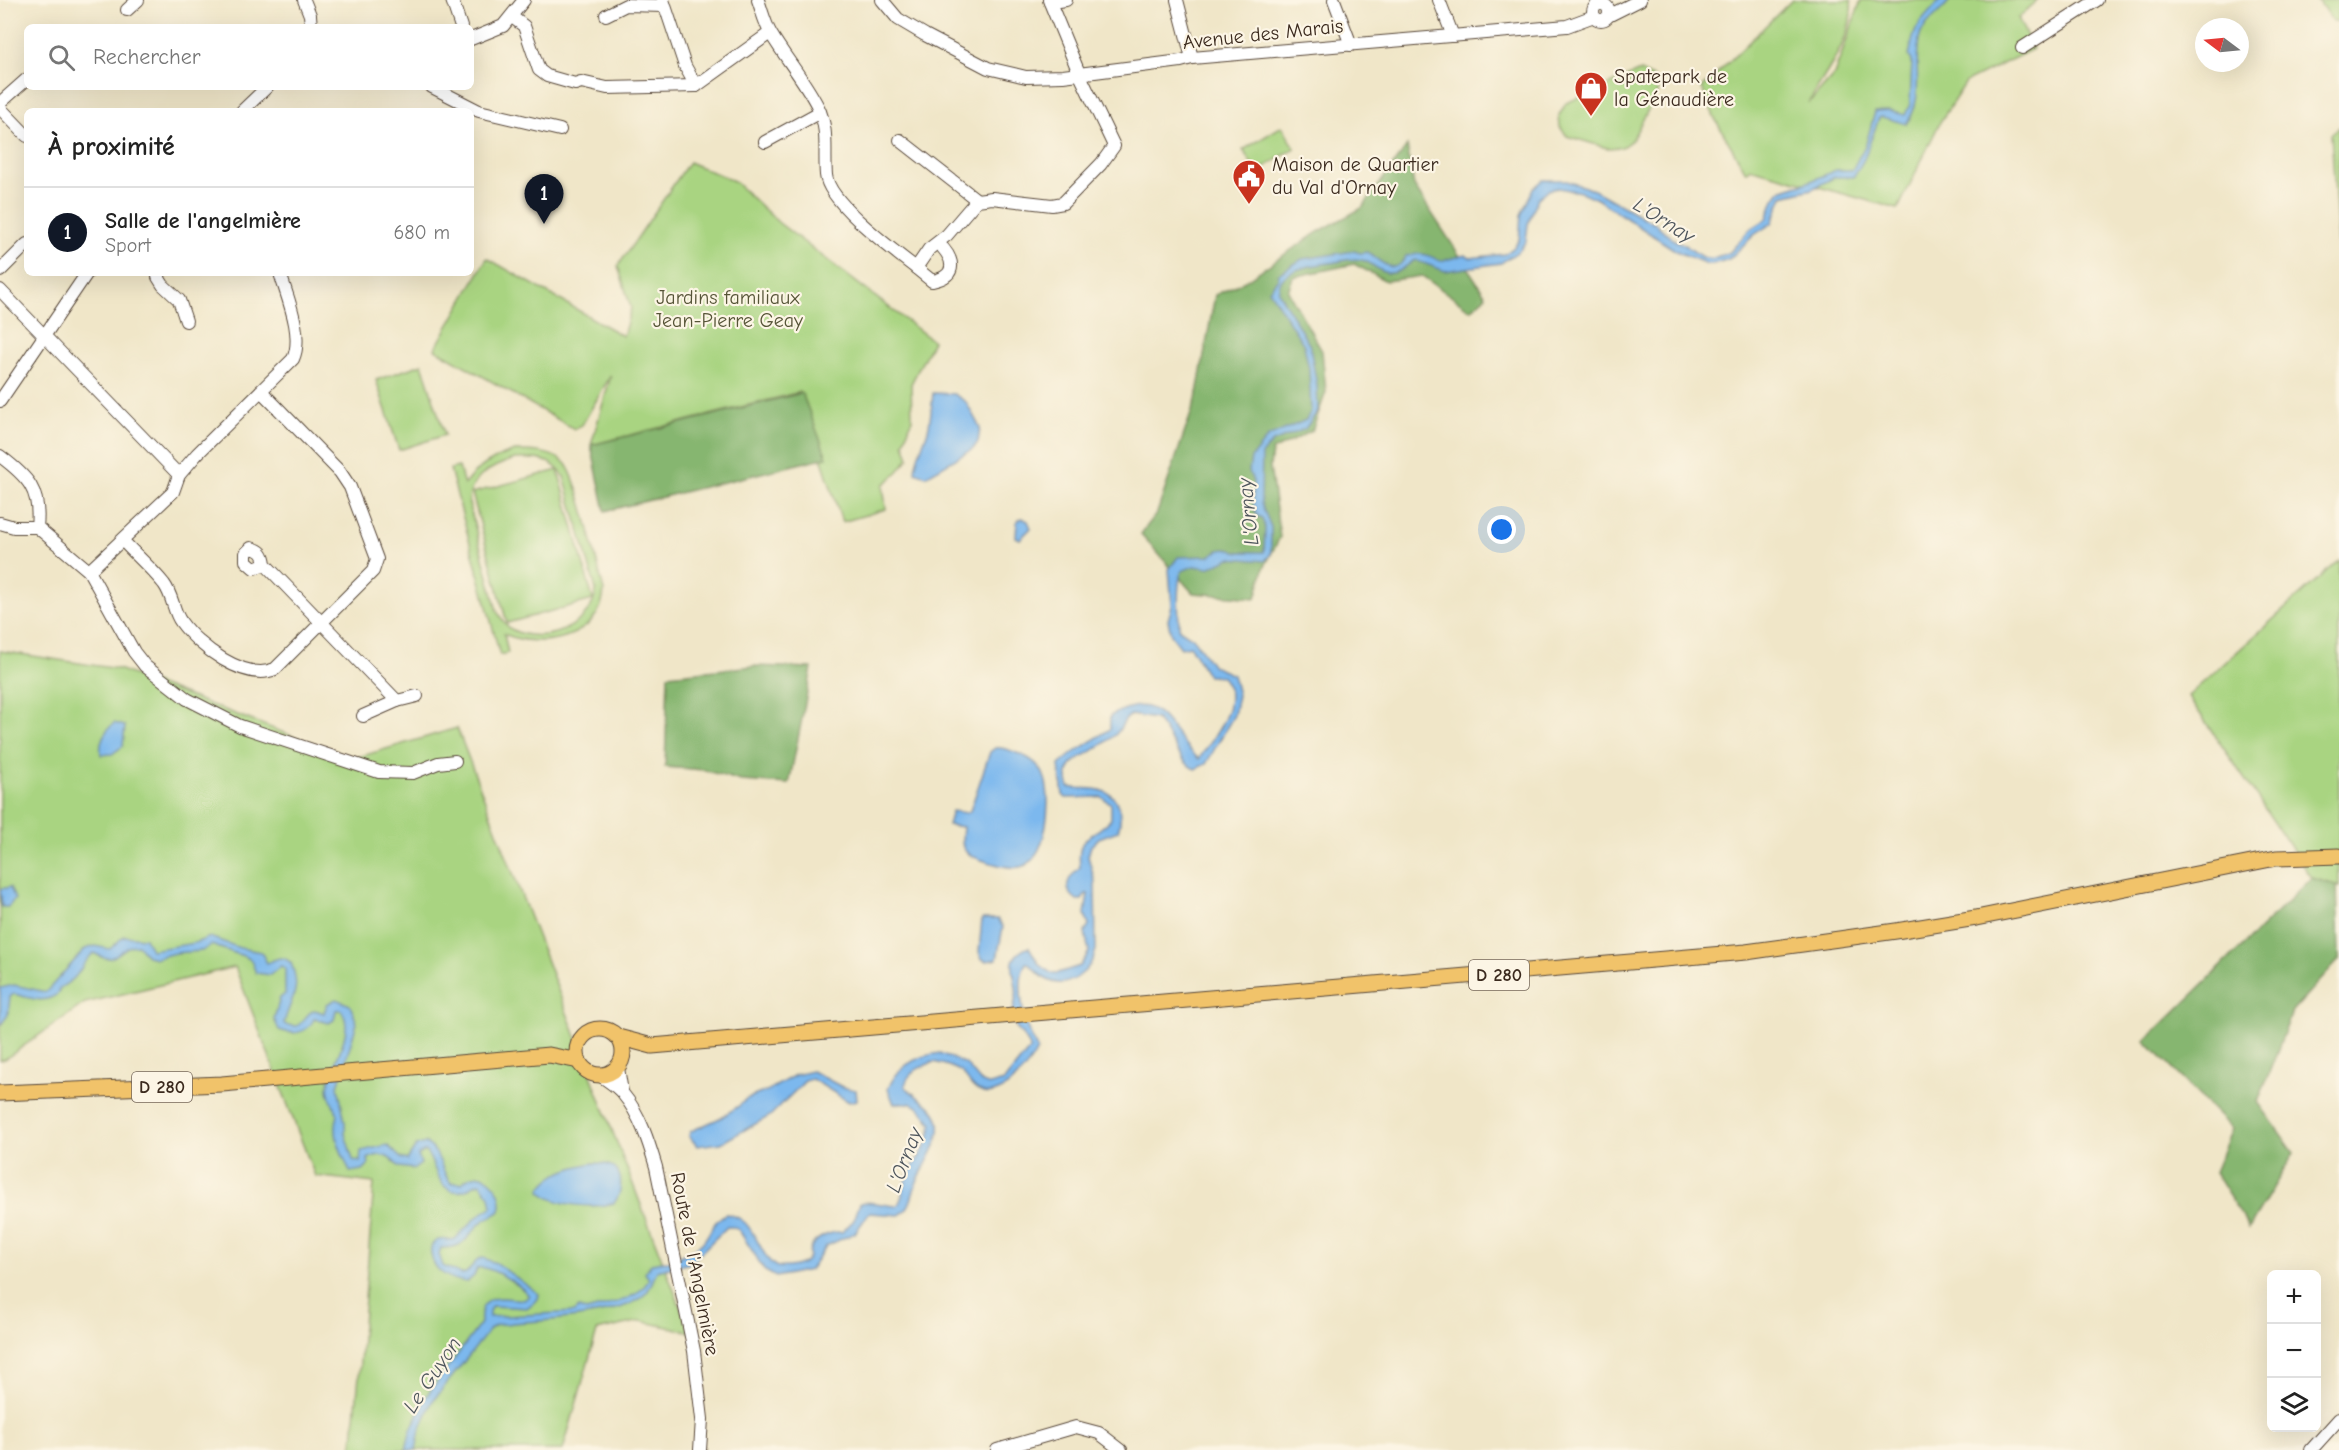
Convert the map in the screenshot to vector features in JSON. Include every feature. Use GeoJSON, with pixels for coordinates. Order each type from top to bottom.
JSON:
{"type":"FeatureCollection","features":[{"type":"Feature","properties":{"kind":"main road","name":"D 280"},"geometry":{"type":"LineString","coordinates":[[618,1037],[652,1046],[1746,952],[1896,932],[1976,918],[2276,858],[2339,856]]}},
{"type":"Feature","properties":{"kind":"main road"},"geometry":{"type":"LineString","coordinates":[[599,1029],[618,1037],[623,1048],[620,1064],[610,1073],[601,1076],[588,1072],[579,1060],[578,1048],[586,1034],[599,1029]]}},
{"type":"Feature","properties":{"kind":"main road","name":"D 280"},"geometry":{"type":"LineString","coordinates":[[549,1055],[580,1042]]}},
{"type":"Feature","properties":{"kind":"main road","name":"D 280"},"geometry":{"type":"LineString","coordinates":[[620,1064],[652,1046]]}},
{"type":"Feature","properties":{"kind":"main road","name":"D 280"},"geometry":{"type":"LineString","coordinates":[[0,1093],[125,1089],[323,1075],[549,1055],[579,1060]]}},
{"type":"Feature","properties":{"kind":"street"},"geometry":{"type":"LineString","coordinates":[[127,9],[138,0]]}},
{"type":"Feature","properties":{"kind":"street"},"geometry":{"type":"LineString","coordinates":[[304,0],[311,24]]}},
{"type":"Feature","properties":{"kind":"street"},"geometry":{"type":"LineString","coordinates":[[452,0],[460,24]]}},
{"type":"Feature","properties":{"kind":"street"},"geometry":{"type":"LineString","coordinates":[[474,38],[503,26],[524,0]]}},
{"type":"Feature","properties":{"kind":"street"},"geometry":{"type":"LineString","coordinates":[[758,0],[770,33],[796,69],[820,112],[826,134],[828,187],[840,203],[932,281],[942,279],[949,273],[952,265],[950,258],[938,243]]}},
{"type":"Feature","properties":{"kind":"street","name":"Avenue des Marais"},"geometry":{"type":"LineString","coordinates":[[882,0],[898,19],[988,68],[1026,76],[1063,76],[1192,58],[1567,26],[1600,7],[1638,2]]}},
{"type":"Feature","properties":{"kind":"street"},"geometry":{"type":"LineString","coordinates":[[916,268],[929,249],[948,235],[977,200],[984,197],[1052,205],[1063,203],[1107,157],[1114,146],[1079,74],[1049,1],[1066,0]]}},
{"type":"Feature","properties":{"kind":"street"},"geometry":{"type":"LineString","coordinates":[[1177,0],[1192,58]]}},
{"type":"Feature","properties":{"kind":"street"},"geometry":{"type":"LineString","coordinates":[[1334,0],[1351,45]]}},
{"type":"Feature","properties":{"kind":"street"},"geometry":{"type":"LineString","coordinates":[[1439,0],[1453,36]]}},
{"type":"Feature","properties":{"kind":"street"},"geometry":{"type":"LineString","coordinates":[[2022,48],[2097,0]]}},
{"type":"Feature","properties":{"kind":"street"},"geometry":{"type":"LineString","coordinates":[[606,15],[626,5],[664,3],[685,66],[696,86]]}},
{"type":"Feature","properties":{"kind":"street"},"geometry":{"type":"LineString","coordinates":[[512,17],[524,26],[539,70],[547,76],[575,84],[581,82],[607,88],[696,86],[770,33]]}},
{"type":"Feature","properties":{"kind":"street"},"geometry":{"type":"LineString","coordinates":[[0,103],[24,82]]}},
{"type":"Feature","properties":{"kind":"street"},"geometry":{"type":"LineString","coordinates":[[245,108],[264,90]]}},
{"type":"Feature","properties":{"kind":"street"},"geometry":{"type":"LineString","coordinates":[[438,90],[473,108]]}},
{"type":"Feature","properties":{"kind":"street"},"geometry":{"type":"LineString","coordinates":[[0,108],[24,133]]}},
{"type":"Feature","properties":{"kind":"street"},"geometry":{"type":"LineString","coordinates":[[474,108],[560,130]]}},
{"type":"Feature","properties":{"kind":"street"},"geometry":{"type":"LineString","coordinates":[[765,142],[820,112]]}},
{"type":"Feature","properties":{"kind":"street"},"geometry":{"type":"LineString","coordinates":[[900,140],[977,200]]}},
{"type":"Feature","properties":{"kind":"street"},"geometry":{"type":"LineString","coordinates":[[0,271],[24,247]]}},
{"type":"Feature","properties":{"kind":"street"},"geometry":{"type":"LineString","coordinates":[[0,400],[85,276]]}},
{"type":"Feature","properties":{"kind":"street"},"geometry":{"type":"LineString","coordinates":[[158,276],[163,285],[179,300],[186,321]]}},
{"type":"Feature","properties":{"kind":"street"},"geometry":{"type":"LineString","coordinates":[[89,571],[173,492],[179,476],[197,454],[293,358],[297,350],[298,339],[281,276]]}},
{"type":"Feature","properties":{"kind":"street"},"geometry":{"type":"LineString","coordinates":[[0,290],[179,476]]}},
{"type":"Feature","properties":{"kind":"street"},"geometry":{"type":"LineString","coordinates":[[123,541],[164,584],[171,594],[181,622],[210,651],[233,664],[261,673],[275,669],[374,571],[377,559],[350,487],[340,472],[261,391]]}},
{"type":"Feature","properties":{"kind":"street"},"geometry":{"type":"LineString","coordinates":[[0,456],[25,476],[36,493],[39,511],[37,527]]}},
{"type":"Feature","properties":{"kind":"street"},"geometry":{"type":"LineString","coordinates":[[0,523],[37,527],[68,551],[89,571],[134,652],[145,666],[187,699],[240,726],[379,772],[413,773],[438,763],[454,761]]}},
{"type":"Feature","properties":{"kind":"street"},"geometry":{"type":"LineString","coordinates":[[265,564],[397,701]]}},
{"type":"Feature","properties":{"kind":"street"},"geometry":{"type":"LineString","coordinates":[[363,716],[397,701],[417,696]]}},
{"type":"Feature","properties":{"kind":"street","name":"Route de l'Angelmière"},"geometry":{"type":"LineString","coordinates":[[620,1064],[622,1092]]}},
{"type":"Feature","properties":{"kind":"street","name":"Route de l'Angelmière"},"geometry":{"type":"LineString","coordinates":[[601,1076],[622,1092],[632,1107],[650,1146],[694,1351],[702,1419],[700,1450]]}},
{"type":"Feature","properties":{"kind":"street"},"geometry":{"type":"LineString","coordinates":[[2311,1450],[2339,1419]]}},
{"type":"Feature","properties":{"kind":"street"},"geometry":{"type":"LineString","coordinates":[[997,1450],[1076,1427],[1099,1433],[1121,1450]]}},
{"type":"Feature","properties":{"kind":"green space"},"geometry":{"type":"Polygon","coordinates":[[[1792,0],[1851,0],[1851,14],[1844,41],[1809,103],[1834,75],[1861,0],[2038,0],[2018,18],[2033,49],[1966,82],[1940,122],[1898,209],[1750,168],[1746,172],[1715,119],[1702,88],[1792,0]]]}},
{"type":"Feature","properties":{"kind":"green space"},"geometry":{"type":"Polygon","coordinates":[[[2318,0],[2339,0],[2339,22],[2333,22],[2318,0]]]}},
{"type":"Feature","properties":{"kind":"green space"},"geometry":{"type":"Polygon","coordinates":[[[1640,71],[1653,77],[1658,84],[1657,93],[1632,140],[1622,147],[1607,148],[1567,136],[1560,127],[1559,115],[1566,103],[1640,71]]]}},
{"type":"Feature","properties":{"kind":"green space"},"geometry":{"type":"Polygon","coordinates":[[[1282,126],[1295,148],[1257,172],[1243,150],[1282,126]]]}},
{"type":"Feature","properties":{"kind":"green space"},"geometry":{"type":"Polygon","coordinates":[[[2339,127],[2339,254],[2331,134],[2339,127]]]}},
{"type":"Feature","properties":{"kind":"green space"},"geometry":{"type":"Polygon","coordinates":[[[1407,146],[1414,186],[1486,296],[1471,310],[1422,276],[1386,281],[1354,264],[1293,277],[1288,291],[1322,351],[1326,392],[1312,431],[1272,451],[1270,467],[1280,537],[1264,568],[1256,598],[1193,593],[1141,534],[1157,513],[1196,399],[1215,295],[1245,281],[1318,232],[1362,208],[1407,146]]]}},
{"type":"Feature","properties":{"kind":"green space","name":"Jardins familiaux Jean-Pierre Geay"},"geometry":{"type":"Polygon","coordinates":[[[689,162],[734,181],[779,223],[933,341],[911,384],[912,419],[904,443],[909,458],[883,485],[886,509],[842,522],[800,392],[591,445],[611,375],[582,425],[574,429],[435,349],[487,258],[623,336],[631,308],[618,266],[689,162]]]}},
{"type":"Feature","properties":{"kind":"green space"},"geometry":{"type":"Polygon","coordinates":[[[422,364],[445,435],[399,450],[376,380],[422,364]]]}},
{"type":"Feature","properties":{"kind":"green space"},"geometry":{"type":"Polygon","coordinates":[[[802,393],[827,457],[605,511],[591,445],[802,393]]]}},
{"type":"Feature","properties":{"kind":"green space"},"geometry":{"type":"Polygon","coordinates":[[[515,451],[541,452],[564,462],[581,502],[604,591],[600,607],[592,620],[581,630],[551,640],[534,641],[504,634],[508,653],[500,655],[450,469],[459,467],[464,485],[480,468],[515,451]],[[515,459],[483,474],[473,487],[469,504],[497,611],[502,619],[511,629],[523,634],[537,636],[551,634],[564,630],[586,614],[593,603],[596,590],[564,477],[554,466],[543,460],[515,459]]]}},
{"type":"Feature","properties":{"kind":"green space"},"geometry":{"type":"Polygon","coordinates":[[[558,470],[593,600],[507,623],[472,493],[558,470]]]}},
{"type":"Feature","properties":{"kind":"green space"},"geometry":{"type":"Polygon","coordinates":[[[2339,560],[2339,886],[2312,878],[2188,696],[2339,560]]]}},
{"type":"Feature","properties":{"kind":"green space"},"geometry":{"type":"Polygon","coordinates":[[[0,651],[118,669],[352,759],[457,728],[690,1332],[641,1321],[597,1331],[563,1450],[352,1450],[374,1183],[315,1176],[235,967],[85,1003],[5,1059],[0,1060],[0,651]]]}},
{"type":"Feature","properties":{"kind":"green space"},"geometry":{"type":"Polygon","coordinates":[[[755,666],[812,668],[789,784],[741,781],[704,770],[665,767],[668,675],[755,666]]]}},
{"type":"Feature","properties":{"kind":"green space"},"geometry":{"type":"Polygon","coordinates":[[[2312,878],[2337,886],[2339,960],[2292,1012],[2258,1102],[2294,1153],[2249,1228],[2214,1172],[2232,1129],[2145,1041],[2312,878]]]}},
{"type":"Feature","properties":{"kind":"water"},"geometry":{"type":"Polygon","coordinates":[[[1940,0],[1950,0],[1925,26],[1920,36],[1916,104],[1906,124],[1879,118],[1864,159],[1854,177],[1835,177],[1812,189],[1783,196],[1772,223],[1754,235],[1729,259],[1707,264],[1678,252],[1597,199],[1581,192],[1558,188],[1548,190],[1538,198],[1528,224],[1526,241],[1520,250],[1501,263],[1445,271],[1415,260],[1395,273],[1387,273],[1366,261],[1354,259],[1306,267],[1289,273],[1283,278],[1279,285],[1279,293],[1310,346],[1317,386],[1318,411],[1305,429],[1273,442],[1262,453],[1261,503],[1271,527],[1271,554],[1265,561],[1230,558],[1208,568],[1194,566],[1182,571],[1179,583],[1179,629],[1193,638],[1213,666],[1233,675],[1238,695],[1234,715],[1206,764],[1195,769],[1180,755],[1156,719],[1131,715],[1111,738],[1074,762],[1068,771],[1069,787],[1095,789],[1109,793],[1117,802],[1120,813],[1118,831],[1099,838],[1091,846],[1088,856],[1095,882],[1096,950],[1093,958],[1084,972],[1062,983],[1046,979],[1026,963],[1021,984],[1024,1017],[1037,1050],[1028,1065],[1006,1087],[989,1093],[981,1092],[961,1072],[934,1062],[912,1073],[905,1086],[932,1109],[938,1119],[939,1127],[936,1143],[916,1184],[909,1205],[899,1215],[869,1213],[855,1233],[826,1246],[810,1270],[776,1277],[765,1271],[739,1230],[727,1227],[690,1263],[657,1271],[647,1292],[635,1301],[619,1308],[576,1317],[496,1325],[491,1328],[432,1402],[420,1430],[416,1450],[406,1450],[410,1432],[425,1398],[481,1323],[483,1306],[487,1301],[493,1299],[524,1300],[529,1296],[512,1282],[489,1270],[477,1268],[474,1276],[467,1282],[443,1274],[432,1260],[431,1248],[434,1242],[455,1239],[480,1214],[492,1207],[490,1196],[480,1183],[463,1191],[447,1189],[442,1184],[425,1151],[418,1155],[421,1164],[414,1169],[399,1167],[389,1158],[377,1155],[368,1159],[369,1164],[363,1170],[350,1172],[338,1144],[336,1122],[338,1115],[328,1091],[346,1028],[341,1010],[336,1010],[334,1020],[329,1023],[314,1019],[308,1028],[299,1032],[279,1030],[274,1019],[280,998],[285,994],[285,969],[281,966],[270,975],[256,973],[251,960],[211,945],[202,951],[175,953],[156,958],[147,956],[138,945],[126,948],[108,958],[94,953],[73,979],[59,989],[59,993],[48,999],[37,1000],[14,994],[10,997],[8,1015],[0,1026],[0,988],[14,985],[46,992],[85,949],[95,946],[110,949],[124,936],[145,938],[151,950],[195,943],[210,937],[240,948],[261,952],[267,963],[279,958],[285,959],[291,963],[296,981],[284,1023],[286,1025],[297,1026],[315,1010],[324,1013],[327,1004],[336,999],[350,1005],[357,1023],[338,1086],[345,1134],[353,1160],[360,1162],[361,1151],[387,1145],[401,1158],[407,1160],[416,1146],[425,1143],[434,1151],[451,1183],[462,1183],[478,1175],[491,1181],[500,1195],[500,1211],[477,1226],[462,1243],[441,1248],[439,1254],[443,1266],[461,1274],[466,1273],[478,1259],[483,1258],[496,1263],[539,1294],[538,1299],[527,1308],[492,1306],[489,1317],[575,1312],[579,1308],[586,1311],[622,1301],[645,1286],[649,1279],[645,1273],[652,1264],[671,1260],[700,1245],[712,1227],[726,1214],[739,1218],[748,1226],[769,1261],[774,1265],[786,1267],[804,1263],[815,1242],[829,1234],[842,1232],[854,1220],[860,1203],[897,1206],[899,1203],[908,1175],[926,1145],[932,1124],[917,1106],[908,1103],[894,1104],[888,1089],[902,1069],[915,1060],[940,1053],[966,1064],[980,1081],[990,1085],[1004,1081],[1030,1049],[1015,1025],[1013,1017],[1016,997],[1013,970],[1015,957],[1029,947],[1039,964],[1051,973],[1058,973],[1080,966],[1089,952],[1085,932],[1089,926],[1085,914],[1088,894],[1082,900],[1077,900],[1069,891],[1068,883],[1080,867],[1079,856],[1083,842],[1111,819],[1111,804],[1101,797],[1066,798],[1063,795],[1059,765],[1110,729],[1110,716],[1128,708],[1142,706],[1153,709],[1162,716],[1199,759],[1225,717],[1230,698],[1228,687],[1222,676],[1208,676],[1190,646],[1181,648],[1171,635],[1168,620],[1172,606],[1169,569],[1178,557],[1209,556],[1219,550],[1227,549],[1240,552],[1264,552],[1265,528],[1262,518],[1256,515],[1253,502],[1253,482],[1249,471],[1251,458],[1268,437],[1306,420],[1311,411],[1309,369],[1304,345],[1269,290],[1279,277],[1278,274],[1302,259],[1354,251],[1367,252],[1392,267],[1402,263],[1406,256],[1416,254],[1428,255],[1441,261],[1465,255],[1470,258],[1505,254],[1519,240],[1521,215],[1533,189],[1543,180],[1564,180],[1594,190],[1657,225],[1674,240],[1702,257],[1711,259],[1730,252],[1749,230],[1767,219],[1774,199],[1780,191],[1836,170],[1852,170],[1866,144],[1875,112],[1888,111],[1905,115],[1910,104],[1912,61],[1909,56],[1913,36],[1919,25],[1940,0]]]}},
{"type":"Feature","properties":{"kind":"water"},"geometry":{"type":"Polygon","coordinates":[[[933,393],[954,394],[966,402],[980,428],[978,442],[973,449],[926,476],[915,472],[915,466],[929,426],[933,393]]]}},
{"type":"Feature","properties":{"kind":"water"},"geometry":{"type":"Polygon","coordinates":[[[1022,518],[1028,521],[1031,528],[1020,539],[1016,537],[1017,521],[1022,518]]]}},
{"type":"Feature","properties":{"kind":"water"},"geometry":{"type":"Polygon","coordinates":[[[114,723],[125,726],[123,746],[112,754],[101,755],[103,737],[114,723]]]}},
{"type":"Feature","properties":{"kind":"water"},"geometry":{"type":"Polygon","coordinates":[[[995,748],[1009,750],[1033,762],[1040,768],[1047,786],[1046,828],[1042,842],[1029,863],[1020,867],[983,861],[968,854],[963,848],[963,827],[948,825],[952,811],[967,813],[970,811],[990,752],[995,748]]]}},
{"type":"Feature","properties":{"kind":"water"},"geometry":{"type":"Polygon","coordinates":[[[10,887],[15,899],[8,907],[2,907],[0,889],[10,887]]]}},
{"type":"Feature","properties":{"kind":"water"},"geometry":{"type":"Polygon","coordinates":[[[982,919],[998,919],[1003,927],[997,959],[987,961],[982,959],[979,952],[982,919]]]}},
{"type":"Feature","properties":{"kind":"water"},"geometry":{"type":"Polygon","coordinates":[[[812,1071],[842,1087],[856,1090],[857,1100],[849,1102],[812,1079],[805,1081],[770,1116],[721,1143],[697,1146],[689,1136],[691,1131],[720,1118],[746,1099],[769,1090],[795,1075],[812,1071]]]}},
{"type":"Feature","properties":{"kind":"water"},"geometry":{"type":"Polygon","coordinates":[[[593,1163],[611,1166],[617,1170],[620,1190],[614,1203],[596,1206],[575,1205],[555,1200],[540,1191],[555,1175],[571,1168],[593,1163]]]}},
{"type":"Feature","properties":{"kind":"place","name":"Spatepark de la Génaudière"},"geometry":{"type":"Point","coordinates":[1591,117]}},
{"type":"Feature","properties":{"kind":"place","name":"Maison de Quartier du Val d'Ornay"},"geometry":{"type":"Point","coordinates":[1249,205]}},
{"type":"Feature","properties":{"kind":"place","name":"Salle de l'angelmière"},"geometry":{"type":"Point","coordinates":[544,224]}},
{"type":"Feature","properties":{"kind":"water label","name":"L'Ornay"},"geometry":{"type":"Point","coordinates":[1664,220]}},
{"type":"Feature","properties":{"kind":"water label","name":"L'Ornay"},"geometry":{"type":"Point","coordinates":[1248,512]}},
{"type":"Feature","properties":{"kind":"water label","name":"L'Ornay"},"geometry":{"type":"Point","coordinates":[904,1160]}},
{"type":"Feature","properties":{"kind":"water label","name":"Le Guyon"},"geometry":{"type":"Point","coordinates":[432,1375]}}]}
